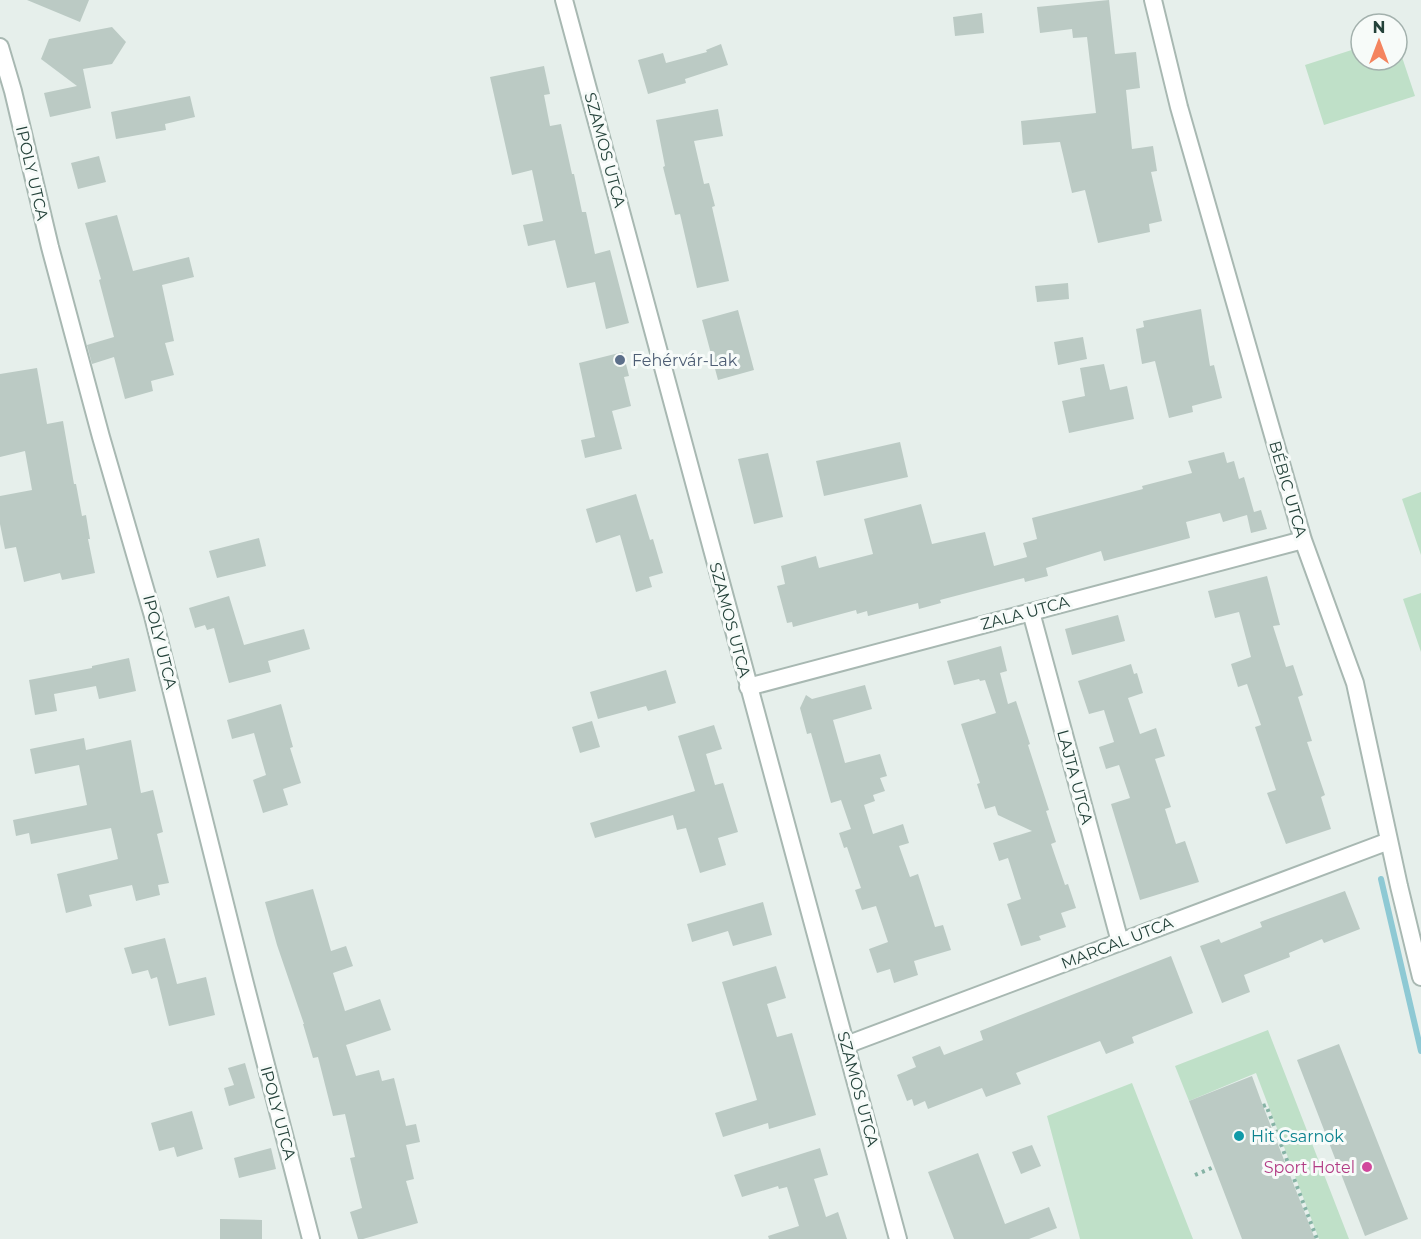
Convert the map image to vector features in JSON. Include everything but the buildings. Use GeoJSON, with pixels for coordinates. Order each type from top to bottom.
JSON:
{"type":"FeatureCollection","features":[{"type":"Feature","properties":{"kind":"street","name":"SZAMOS UTCA"},"geometry":{"type":"LineString","coordinates":[[564,0],[898,1239]]}},
{"type":"Feature","properties":{"kind":"street","name":"BÉBIC UTCA"},"geometry":{"type":"LineString","coordinates":[[1153,0],[1179,108],[1303,540],[1355,684],[1421,977]]}},
{"type":"Feature","properties":{"kind":"street","name":"IPOLY UTCA"},"geometry":{"type":"LineString","coordinates":[[0,47],[101,437],[156,627],[311,1239]]}},
{"type":"Feature","properties":{"kind":"street","name":"ZALA UTCA"},"geometry":{"type":"LineString","coordinates":[[748,687],[1303,540]]}},
{"type":"Feature","properties":{"kind":"street","name":"LAJTA UTCA"},"geometry":{"type":"LineString","coordinates":[[1031,612],[1120,942]]}},
{"type":"Feature","properties":{"kind":"street","name":"MARCAL UTCA"},"geometry":{"type":"LineString","coordinates":[[846,1045],[1389,841]]}},
{"type":"Feature","properties":{"kind":"path"},"geometry":{"type":"LineString","coordinates":[[1263,1106],[1266,1105],[1317,1239]]}},
{"type":"Feature","properties":{"kind":"path"},"geometry":{"type":"LineString","coordinates":[[1195,1175],[1214,1167]]}},
{"type":"Feature","properties":{"kind":"green space"},"geometry":{"type":"Polygon","coordinates":[[[1349,51],[1349,72],[1407,72],[1415,96],[1324,125],[1305,65],[1349,51]]]}},
{"type":"Feature","properties":{"kind":"green space"},"geometry":{"type":"Polygon","coordinates":[[[1421,492],[1421,555],[1402,499],[1421,492]]]}},
{"type":"Feature","properties":{"kind":"green space"},"geometry":{"type":"Polygon","coordinates":[[[1421,593],[1421,652],[1403,599],[1421,593]]]}},
{"type":"Feature","properties":{"kind":"green space"},"geometry":{"type":"Polygon","coordinates":[[[1268,1030],[1349,1239],[1319,1239],[1256,1073],[1189,1101],[1175,1066],[1268,1030]]]}},
{"type":"Feature","properties":{"kind":"green space"},"geometry":{"type":"Polygon","coordinates":[[[1132,1083],[1193,1239],[1080,1239],[1047,1116],[1132,1083]]]}},
{"type":"Feature","properties":{"kind":"waterway"},"geometry":{"type":"LineString","coordinates":[[1381,879],[1421,1051]]}},
{"type":"Feature","properties":{"kind":"place","name":"Fehérvár-Lak"},"geometry":{"type":"Point","coordinates":[620,360]}},
{"type":"Feature","properties":{"kind":"place","name":"Hit Csarnok"},"geometry":{"type":"Point","coordinates":[1239,1136]}},
{"type":"Feature","properties":{"kind":"place","name":"Sport Hotel"},"geometry":{"type":"Point","coordinates":[1367,1167]}}]}
